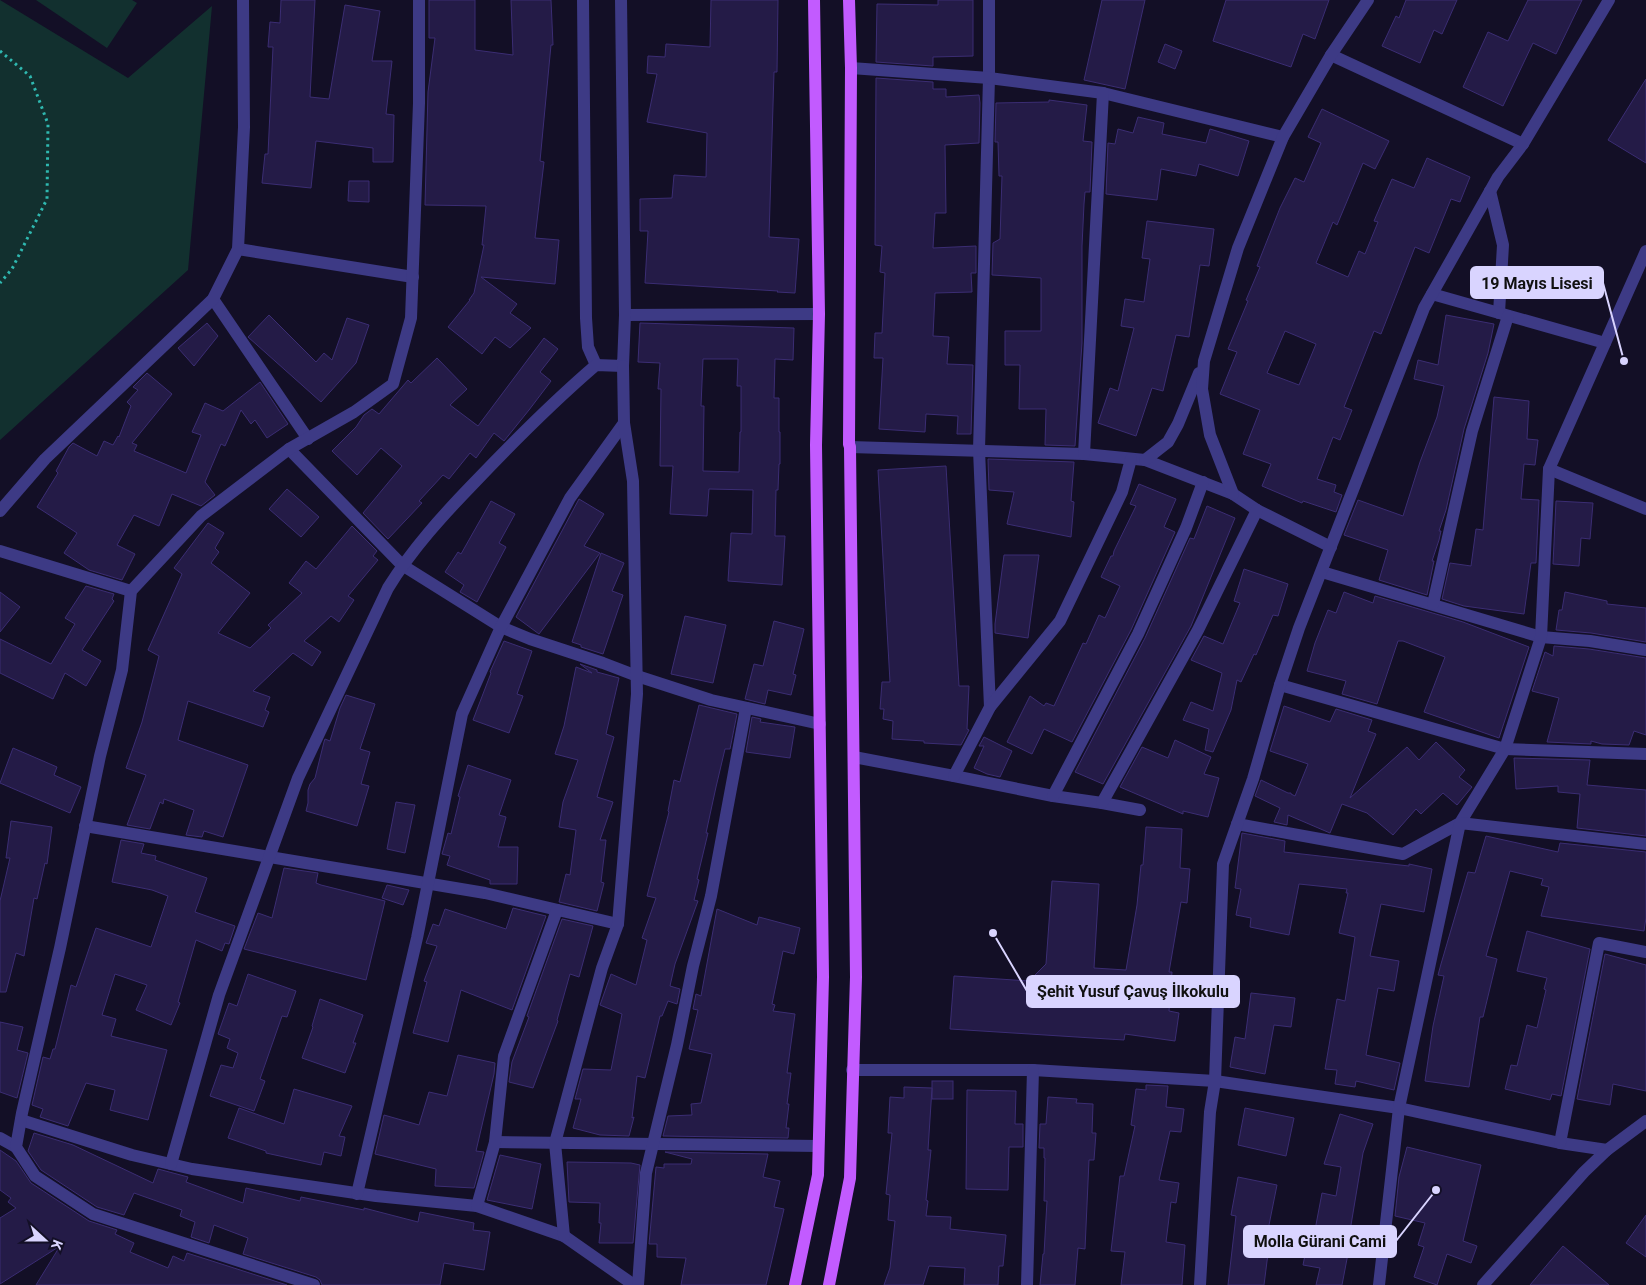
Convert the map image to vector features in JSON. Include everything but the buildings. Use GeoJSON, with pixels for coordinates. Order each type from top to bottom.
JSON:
{"type":"FeatureCollection","features":[{"type":"Feature","properties":{"kind":"main road"},"geometry":{"type":"LineString","coordinates":[[795,1285],[818,1175],[823,977],[816,445],[819,314],[814,0]]}},
{"type":"Feature","properties":{"kind":"main road"},"geometry":{"type":"LineString","coordinates":[[829,1285],[850,1178],[856,977],[849,444],[851,68],[849,0]]}},
{"type":"Feature","properties":{"kind":"street"},"geometry":{"type":"LineString","coordinates":[[0,511],[45,459],[213,299],[238,249],[244,127],[243,0]]}},
{"type":"Feature","properties":{"kind":"street"},"geometry":{"type":"LineString","coordinates":[[16,1147],[100,756],[122,670],[130,591],[201,516],[289,450],[354,412],[393,384],[411,318],[419,103],[419,0]]}},
{"type":"Feature","properties":{"kind":"street"},"geometry":{"type":"LineString","coordinates":[[583,0],[586,318],[588,346],[596,365]]}},
{"type":"Feature","properties":{"kind":"street"},"geometry":{"type":"LineString","coordinates":[[564,1236],[555,1143],[602,968],[618,924],[636,703],[633,481],[624,423],[623,366],[625,315],[621,0]]}},
{"type":"Feature","properties":{"kind":"street"},"geometry":{"type":"LineString","coordinates":[[989,0],[989,78],[979,450],[990,707]]}},
{"type":"Feature","properties":{"kind":"street"},"geometry":{"type":"LineString","coordinates":[[1145,460],[1168,442],[1178,424],[1204,361],[1238,248],[1283,137],[1331,55],[1368,0]]}},
{"type":"Feature","properties":{"kind":"street"},"geometry":{"type":"LineString","coordinates":[[1200,1285],[1210,1112],[1215,1081],[1223,864],[1253,779],[1280,685],[1299,628],[1424,308],[1498,177],[1523,144],[1609,0]]}},
{"type":"Feature","properties":{"kind":"street"},"geometry":{"type":"LineString","coordinates":[[1331,55],[1523,144]]}},
{"type":"Feature","properties":{"kind":"street"},"geometry":{"type":"LineString","coordinates":[[851,68],[989,78],[1103,93],[1283,137]]}},
{"type":"Feature","properties":{"kind":"street"},"geometry":{"type":"LineString","coordinates":[[1084,454],[1103,93]]}},
{"type":"Feature","properties":{"kind":"street"},"geometry":{"type":"LineString","coordinates":[[1432,604],[1472,431],[1504,315],[1502,245],[1490,191]]}},
{"type":"Feature","properties":{"kind":"street"},"geometry":{"type":"LineString","coordinates":[[238,249],[413,276]]}},
{"type":"Feature","properties":{"kind":"street"},"geometry":{"type":"LineString","coordinates":[[1379,1285],[1399,1108],[1460,823],[1505,749],[1541,637],[1550,469],[1646,251]]}},
{"type":"Feature","properties":{"kind":"street"},"geometry":{"type":"LineString","coordinates":[[1432,294],[1605,343]]}},
{"type":"Feature","properties":{"kind":"street"},"geometry":{"type":"LineString","coordinates":[[213,299],[308,439]]}},
{"type":"Feature","properties":{"kind":"street"},"geometry":{"type":"LineString","coordinates":[[625,315],[819,314]]}},
{"type":"Feature","properties":{"kind":"street"},"geometry":{"type":"LineString","coordinates":[[1204,361],[1202,389],[1210,435],[1233,494]]}},
{"type":"Feature","properties":{"kind":"street"},"geometry":{"type":"LineString","coordinates":[[171,1164],[219,995],[298,778],[388,588],[402,566],[443,515],[557,399],[596,365],[623,366]]}},
{"type":"Feature","properties":{"kind":"street"},"geometry":{"type":"LineString","coordinates":[[357,1194],[417,938],[462,714],[501,627],[570,498],[624,423]]}},
{"type":"Feature","properties":{"kind":"street"},"geometry":{"type":"LineString","coordinates":[[850,446],[1084,454],[1145,460],[1233,494],[1257,510],[1331,547]]}},
{"type":"Feature","properties":{"kind":"street"},"geometry":{"type":"LineString","coordinates":[[289,450],[402,566],[501,627],[530,639],[711,700],[820,724]]}},
{"type":"Feature","properties":{"kind":"street"},"geometry":{"type":"LineString","coordinates":[[954,776],[990,707],[1060,621],[1122,492],[1131,459]]}},
{"type":"Feature","properties":{"kind":"street"},"geometry":{"type":"LineString","coordinates":[[1550,469],[1646,509]]}},
{"type":"Feature","properties":{"kind":"street"},"geometry":{"type":"LineString","coordinates":[[1053,796],[1138,634],[1186,528],[1203,482]]}},
{"type":"Feature","properties":{"kind":"street"},"geometry":{"type":"LineString","coordinates":[[1102,802],[1198,630],[1257,510]]}},
{"type":"Feature","properties":{"kind":"street"},"geometry":{"type":"LineString","coordinates":[[0,551],[130,591]]}},
{"type":"Feature","properties":{"kind":"street"},"geometry":{"type":"LineString","coordinates":[[1322,572],[1541,637],[1590,641],[1646,650]]}},
{"type":"Feature","properties":{"kind":"street"},"geometry":{"type":"LineString","coordinates":[[1280,685],[1505,749],[1646,754]]}},
{"type":"Feature","properties":{"kind":"street"},"geometry":{"type":"LineString","coordinates":[[638,1285],[646,1173],[654,1145],[693,966],[711,896],[746,708]]}},
{"type":"Feature","properties":{"kind":"street"},"geometry":{"type":"LineString","coordinates":[[854,757],[1053,796],[1102,802],[1140,810]]}},
{"type":"Feature","properties":{"kind":"street"},"geometry":{"type":"LineString","coordinates":[[1237,824],[1403,854],[1460,823],[1646,844]]}},
{"type":"Feature","properties":{"kind":"street"},"geometry":{"type":"LineString","coordinates":[[85,826],[484,893],[618,924]]}},
{"type":"Feature","properties":{"kind":"street"},"geometry":{"type":"LineString","coordinates":[[477,1206],[494,1142],[504,1056],[557,910]]}},
{"type":"Feature","properties":{"kind":"street"},"geometry":{"type":"LineString","coordinates":[[1560,1143],[1599,943],[1646,952]]}},
{"type":"Feature","properties":{"kind":"street"},"geometry":{"type":"LineString","coordinates":[[852,1070],[1033,1070],[1215,1081],[1399,1108],[1560,1143],[1607,1150]]}},
{"type":"Feature","properties":{"kind":"street"},"geometry":{"type":"LineString","coordinates":[[1027,1285],[1033,1070]]}},
{"type":"Feature","properties":{"kind":"street"},"geometry":{"type":"LineString","coordinates":[[21,1120],[132,1155],[192,1169],[357,1194],[477,1206],[564,1236],[634,1285]]}},
{"type":"Feature","properties":{"kind":"street"},"geometry":{"type":"LineString","coordinates":[[1484,1285],[1584,1172],[1607,1150],[1646,1121]]}},
{"type":"Feature","properties":{"kind":"street"},"geometry":{"type":"LineString","coordinates":[[0,1138],[16,1147],[35,1176],[93,1214],[314,1285]]}},
{"type":"Feature","properties":{"kind":"street"},"geometry":{"type":"LineString","coordinates":[[494,1142],[818,1146]]}},
{"type":"Feature","properties":{"kind":"path"},"geometry":{"type":"LineString","coordinates":[[0,51],[30,76],[48,124],[47,199],[12,269],[0,283]]}},
{"type":"Feature","properties":{"kind":"green space"},"geometry":{"type":"Polygon","coordinates":[[[0,0],[128,78],[212,6],[188,270],[0,440],[0,0]]]}},
{"type":"Feature","properties":{"kind":"green space"},"geometry":{"type":"Polygon","coordinates":[[[36,0],[132,0],[137,3],[107,48],[36,0]]]}},
{"type":"Feature","properties":{"kind":"place","name":"19 Mayıs Lisesi"},"geometry":{"type":"Point","coordinates":[1624,361]}},
{"type":"Feature","properties":{"kind":"place","name":"Şehit Yusuf Çavuş İlkokulu"},"geometry":{"type":"Point","coordinates":[993,933]}},
{"type":"Feature","properties":{"kind":"place","name":"Molla Gürani Cami"},"geometry":{"type":"Point","coordinates":[1436,1190]}}]}
